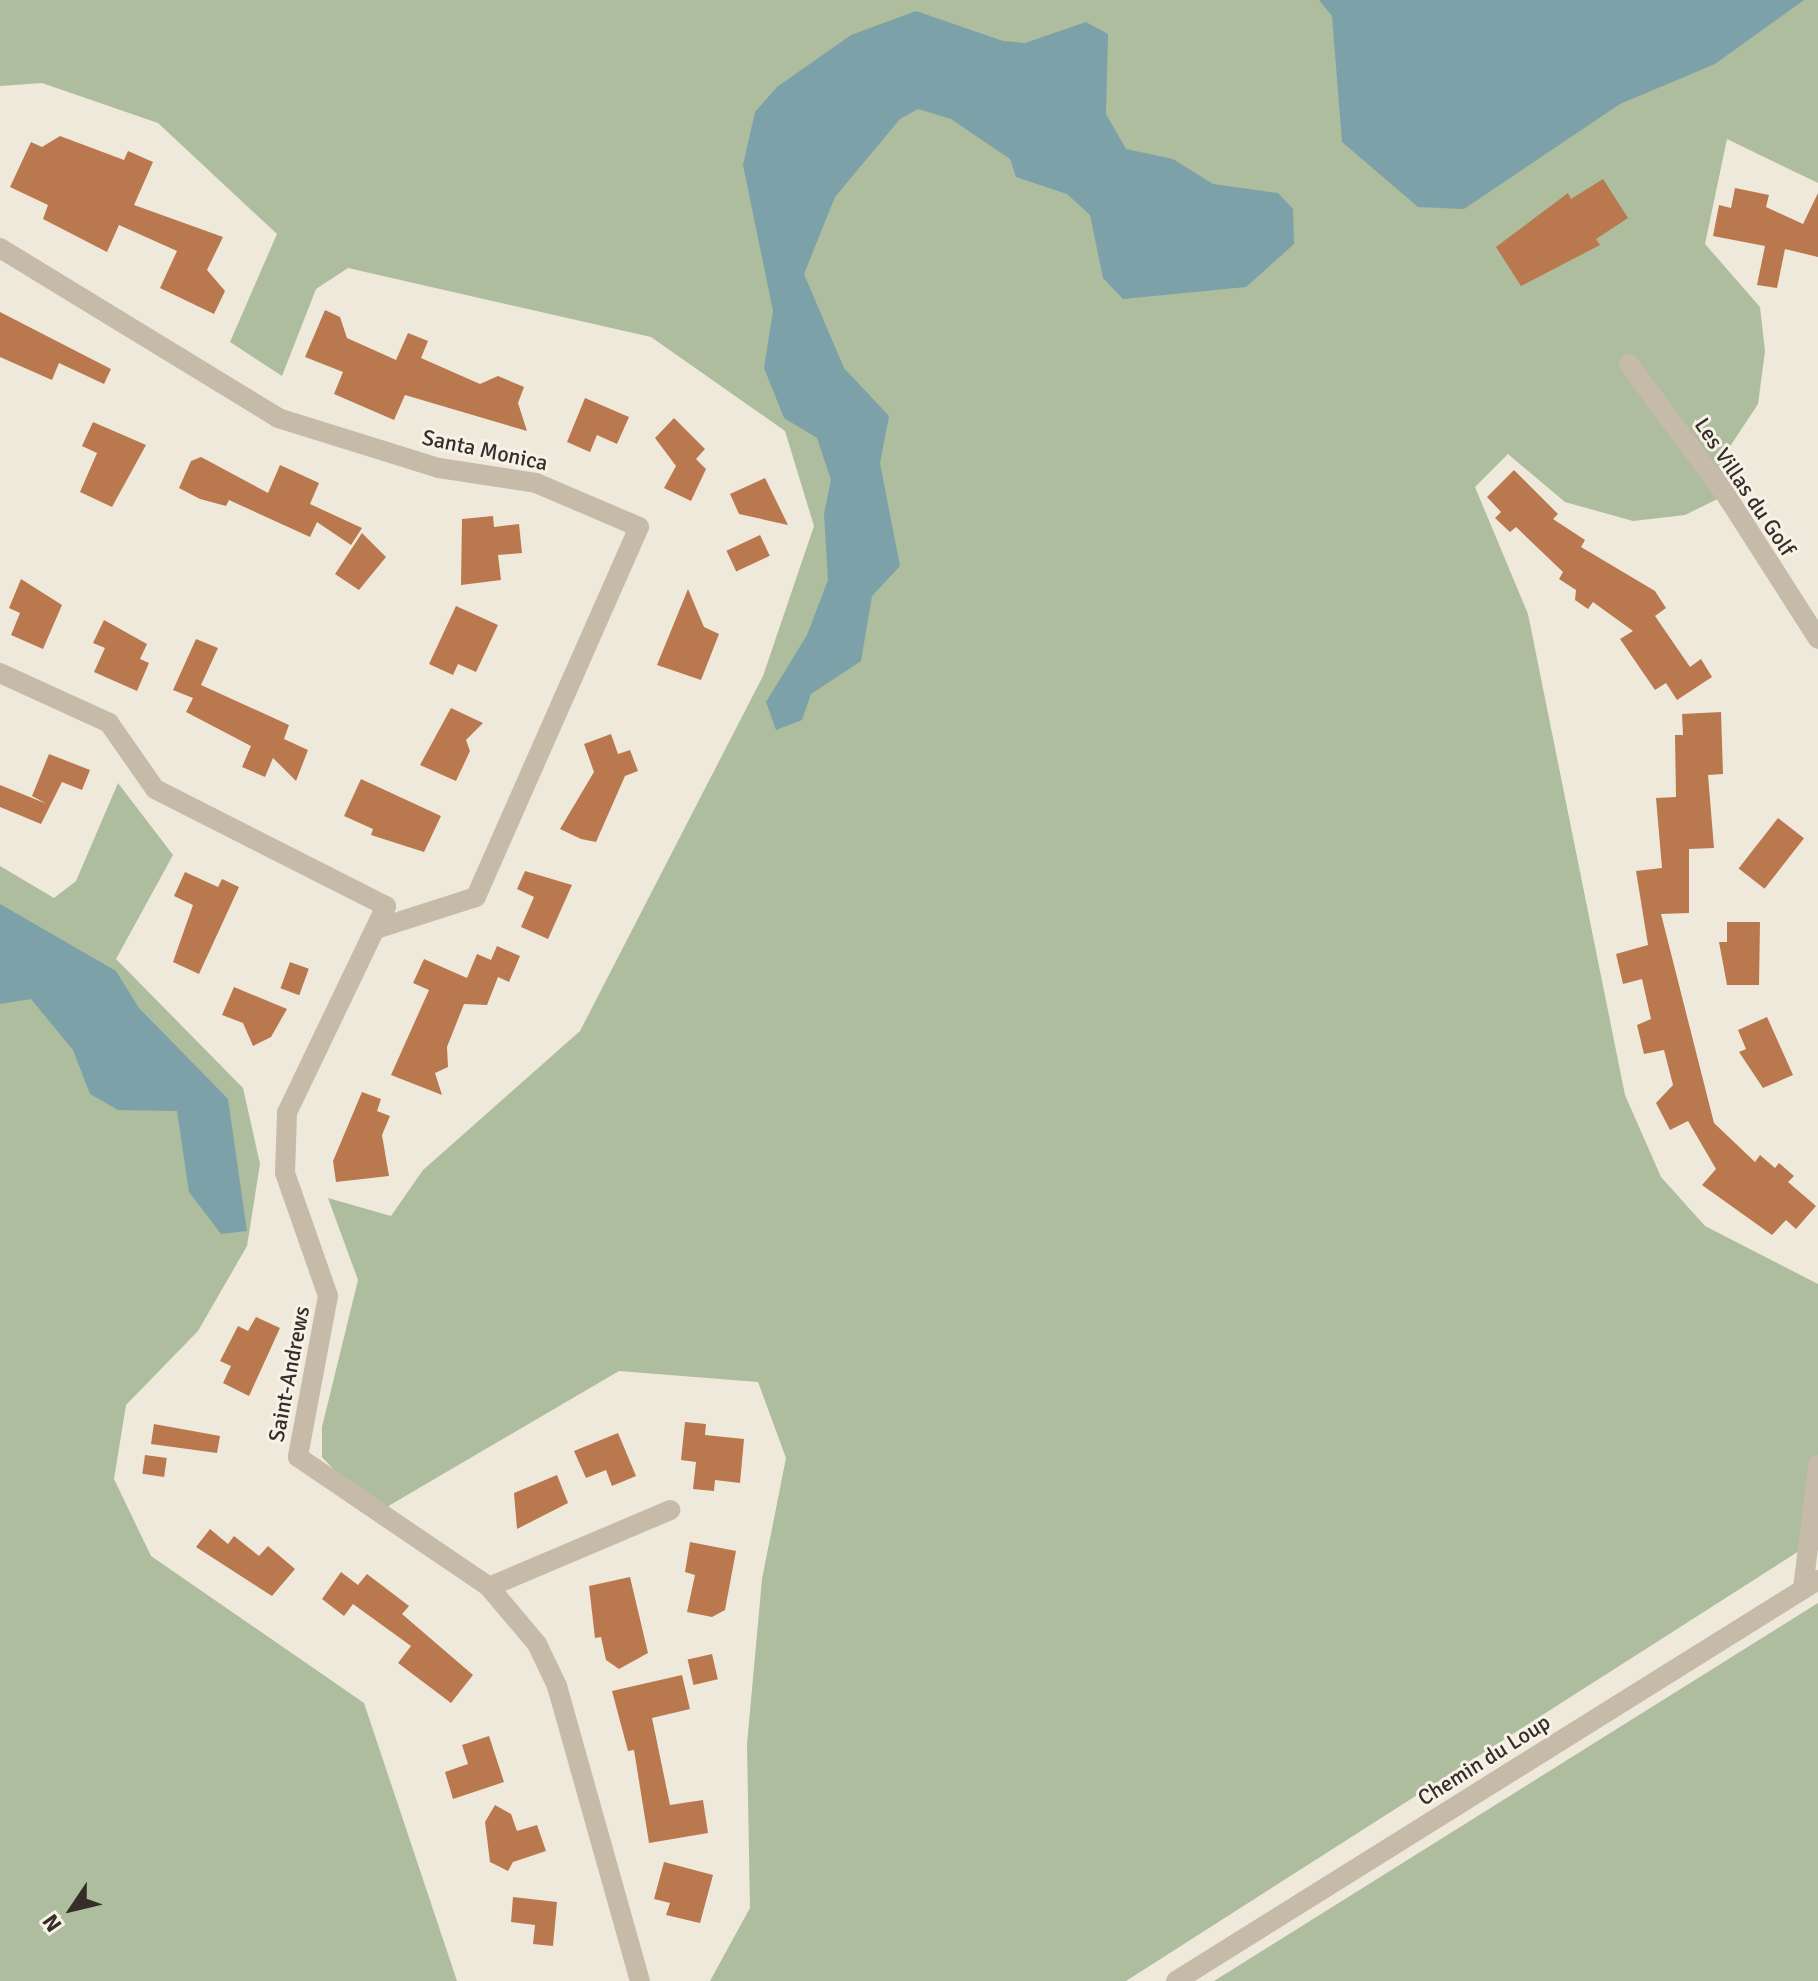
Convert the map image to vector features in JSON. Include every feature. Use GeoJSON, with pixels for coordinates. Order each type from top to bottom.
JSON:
{"type":"FeatureCollection","features":[{"type":"Feature","properties":{"kind":"street","name":"Santa Monica"},"geometry":{"type":"LineString","coordinates":[[0,248],[278,418],[439,468],[536,483],[639,527],[476,897],[376,929]]}},
{"type":"Feature","properties":{"kind":"street","name":"Les Villas du Golf"},"geometry":{"type":"LineString","coordinates":[[1629,364],[1818,639]]}},
{"type":"Feature","properties":{"kind":"street","name":"Saint-Andrews"},"geometry":{"type":"LineString","coordinates":[[0,673],[109,723],[155,789],[386,906],[287,1113],[285,1173],[328,1296],[298,1457],[489,1587],[537,1644],[557,1686],[640,1981]]}},
{"type":"Feature","properties":{"kind":"street"},"geometry":{"type":"LineString","coordinates":[[1811,1584],[1818,1465]]}},
{"type":"Feature","properties":{"kind":"street"},"geometry":{"type":"LineString","coordinates":[[489,1587],[670,1510]]}},
{"type":"Feature","properties":{"kind":"street","name":"Chemin du Loup"},"geometry":{"type":"LineString","coordinates":[[1176,1981],[1811,1584]]}},
{"type":"Feature","properties":{"kind":"green space"},"geometry":{"type":"Polygon","coordinates":[[[0,0],[1818,0],[1818,183],[1727,139],[1705,244],[1760,307],[1765,351],[1758,404],[1727,451],[1748,484],[1685,515],[1633,521],[1565,502],[1508,454],[1475,487],[1528,614],[1625,1095],[1661,1177],[1705,1226],[1818,1284],[1818,1539],[1126,1981],[710,1981],[750,1908],[747,1744],[762,1579],[786,1458],[758,1382],[619,1371],[385,1508],[348,1485],[322,1457],[322,1427],[358,1280],[328,1198],[391,1216],[423,1170],[580,1031],[763,676],[814,526],[785,431],[651,337],[348,268],[316,289],[282,376],[230,342],[277,234],[158,123],[42,83],[0,86],[0,0]]]}},
{"type":"Feature","properties":{"kind":"green space"},"geometry":{"type":"Polygon","coordinates":[[[118,783],[173,855],[116,959],[243,1088],[260,1164],[247,1246],[198,1331],[126,1405],[114,1479],[151,1556],[364,1703],[457,1981],[0,1981],[0,866],[54,898],[76,881],[118,783]]]}},
{"type":"Feature","properties":{"kind":"green space"},"geometry":{"type":"Polygon","coordinates":[[[1818,1603],[1818,1981],[1214,1981],[1818,1603]]]}},
{"type":"Feature","properties":{"kind":"water"},"geometry":{"type":"Polygon","coordinates":[[[1319,0],[1804,0],[1715,64],[1620,104],[1464,209],[1418,207],[1342,142],[1332,16],[1319,0]]]}},
{"type":"Feature","properties":{"kind":"water"},"geometry":{"type":"Polygon","coordinates":[[[916,11],[1003,41],[1025,43],[1086,22],[1108,34],[1106,114],[1126,149],[1173,159],[1213,184],[1278,193],[1293,209],[1294,244],[1246,287],[1123,299],[1103,278],[1090,215],[1067,194],[1016,177],[1010,159],[951,119],[918,109],[900,119],[835,197],[804,274],[844,368],[889,416],[880,463],[900,566],[872,596],[861,661],[811,694],[802,720],[776,730],[766,702],[807,635],[828,580],[824,514],[831,480],[817,438],[784,418],[764,368],[773,311],[743,165],[755,112],[777,87],[851,35],[916,11]]]}},
{"type":"Feature","properties":{"kind":"water"},"geometry":{"type":"Polygon","coordinates":[[[0,904],[116,971],[139,1008],[228,1099],[247,1231],[221,1234],[189,1192],[177,1111],[118,1110],[90,1094],[73,1050],[31,999],[0,1004],[0,904]]]}},
{"type":"Feature","properties":{"kind":"building"},"geometry":{"type":"Polygon","coordinates":[[[60,136],[124,160],[128,151],[153,162],[134,205],[223,237],[207,270],[225,291],[214,314],[160,288],[177,251],[119,225],[107,252],[43,219],[48,205],[10,187],[31,142],[42,147],[60,136]]]}},
{"type":"Feature","properties":{"kind":"building"},"geometry":{"type":"Polygon","coordinates":[[[1603,179],[1628,218],[1596,239],[1600,245],[1521,286],[1496,247],[1568,193],[1571,199],[1603,179]]]}},
{"type":"Feature","properties":{"kind":"building"},"geometry":{"type":"Polygon","coordinates":[[[1735,188],[1769,195],[1766,207],[1803,224],[1818,193],[1818,257],[1785,249],[1777,288],[1757,285],[1765,246],[1713,236],[1719,205],[1731,208],[1735,188]]]}},
{"type":"Feature","properties":{"kind":"building"},"geometry":{"type":"Polygon","coordinates":[[[325,310],[340,317],[347,338],[396,360],[408,333],[428,341],[421,358],[480,384],[498,376],[524,387],[518,403],[527,431],[405,395],[394,420],[334,394],[343,372],[305,357],[325,310]]]}},
{"type":"Feature","properties":{"kind":"building"},"geometry":{"type":"Polygon","coordinates":[[[0,312],[111,369],[104,384],[59,363],[52,380],[0,357],[0,312]]]}},
{"type":"Feature","properties":{"kind":"building"},"geometry":{"type":"Polygon","coordinates":[[[585,398],[629,417],[617,444],[597,435],[590,452],[567,442],[585,398]]]}},
{"type":"Feature","properties":{"kind":"building"},"geometry":{"type":"Polygon","coordinates":[[[674,418],[705,449],[696,459],[706,469],[691,501],[664,488],[676,466],[655,438],[674,418]]]}},
{"type":"Feature","properties":{"kind":"building"},"geometry":{"type":"Polygon","coordinates":[[[93,422],[146,445],[112,507],[80,492],[97,453],[82,446],[93,422]]]}},
{"type":"Feature","properties":{"kind":"building"},"geometry":{"type":"Polygon","coordinates":[[[201,457],[268,493],[280,465],[319,483],[310,504],[362,528],[351,545],[317,522],[310,537],[229,500],[226,506],[200,499],[179,488],[191,461],[201,457]]]}},
{"type":"Feature","properties":{"kind":"building"},"geometry":{"type":"Polygon","coordinates":[[[1514,470],[1558,514],[1553,519],[1585,540],[1581,547],[1655,591],[1666,608],[1655,616],[1690,667],[1701,659],[1712,677],[1677,700],[1666,683],[1655,690],[1620,639],[1633,631],[1593,602],[1588,609],[1575,600],[1576,590],[1559,579],[1563,572],[1516,527],[1510,532],[1495,518],[1501,512],[1487,497],[1514,470]]]}},
{"type":"Feature","properties":{"kind":"building"},"geometry":{"type":"Polygon","coordinates":[[[765,478],[788,525],[739,514],[730,494],[765,478]]]}},
{"type":"Feature","properties":{"kind":"building"},"geometry":{"type":"Polygon","coordinates":[[[493,516],[494,527],[519,524],[522,553],[498,555],[501,580],[461,585],[462,519],[493,516]]]}},
{"type":"Feature","properties":{"kind":"building"},"geometry":{"type":"Polygon","coordinates":[[[362,533],[386,557],[359,590],[335,574],[362,533]]]}},
{"type":"Feature","properties":{"kind":"building"},"geometry":{"type":"Polygon","coordinates":[[[760,535],[770,556],[736,571],[726,551],[760,535]]]}},
{"type":"Feature","properties":{"kind":"building"},"geometry":{"type":"Polygon","coordinates":[[[21,579],[62,605],[43,649],[11,635],[20,613],[9,608],[21,579]]]}},
{"type":"Feature","properties":{"kind":"building"},"geometry":{"type":"Polygon","coordinates":[[[688,589],[704,627],[719,634],[701,680],[657,665],[688,589]]]}},
{"type":"Feature","properties":{"kind":"building"},"geometry":{"type":"Polygon","coordinates":[[[456,606],[498,625],[476,672],[458,664],[453,675],[429,664],[456,606]]]}},
{"type":"Feature","properties":{"kind":"building"},"geometry":{"type":"Polygon","coordinates":[[[104,620],[147,644],[140,659],[149,663],[137,691],[94,672],[105,648],[93,643],[104,620]]]}},
{"type":"Feature","properties":{"kind":"building"},"geometry":{"type":"Polygon","coordinates":[[[196,639],[218,648],[201,685],[289,725],[284,739],[308,750],[296,781],[273,758],[265,777],[242,767],[251,746],[186,712],[193,698],[173,690],[196,639]]]}},
{"type":"Feature","properties":{"kind":"building"},"geometry":{"type":"Polygon","coordinates":[[[451,708],[483,723],[466,740],[470,751],[456,781],[420,765],[451,708]]]}},
{"type":"Feature","properties":{"kind":"building"},"geometry":{"type":"Polygon","coordinates":[[[1721,712],[1723,774],[1708,775],[1714,848],[1689,849],[1689,913],[1661,914],[1714,1123],[1755,1162],[1760,1155],[1775,1168],[1779,1163],[1794,1176],[1788,1182],[1816,1206],[1796,1229],[1786,1220],[1772,1235],[1702,1185],[1716,1169],[1688,1121],[1670,1130],[1656,1103],[1673,1085],[1664,1050],[1644,1054],[1637,1025],[1651,1019],[1642,979],[1623,984],[1616,954],[1648,945],[1636,871],[1662,868],[1656,798],[1676,797],[1675,735],[1683,735],[1682,714],[1721,712]]]}},
{"type":"Feature","properties":{"kind":"building"},"geometry":{"type":"Polygon","coordinates":[[[611,734],[618,754],[630,750],[638,771],[625,776],[596,842],[581,839],[560,829],[594,772],[584,744],[611,734]]]}},
{"type":"Feature","properties":{"kind":"building"},"geometry":{"type":"Polygon","coordinates":[[[49,754],[90,770],[82,790],[62,782],[41,824],[0,807],[0,785],[47,804],[32,796],[49,754]]]}},
{"type":"Feature","properties":{"kind":"building"},"geometry":{"type":"Polygon","coordinates":[[[361,779],[441,816],[424,852],[371,835],[373,829],[344,816],[361,779]]]}},
{"type":"Feature","properties":{"kind":"building"},"geometry":{"type":"Polygon","coordinates":[[[1778,818],[1804,838],[1765,889],[1739,868],[1778,818]]]}},
{"type":"Feature","properties":{"kind":"building"},"geometry":{"type":"Polygon","coordinates":[[[525,871],[572,885],[548,939],[521,927],[534,897],[517,889],[525,871]]]}},
{"type":"Feature","properties":{"kind":"building"},"geometry":{"type":"Polygon","coordinates":[[[185,872],[218,887],[222,879],[239,887],[199,974],[173,962],[193,905],[174,896],[185,872]]]}},
{"type":"Feature","properties":{"kind":"building"},"geometry":{"type":"Polygon","coordinates":[[[1727,922],[1760,922],[1759,985],[1727,985],[1719,942],[1727,942],[1727,922]]]}},
{"type":"Feature","properties":{"kind":"building"},"geometry":{"type":"Polygon","coordinates":[[[497,946],[520,956],[509,982],[498,977],[487,1005],[464,1004],[447,1047],[448,1067],[435,1073],[442,1095],[391,1075],[429,990],[413,983],[424,959],[467,978],[477,954],[491,960],[497,946]]]}},
{"type":"Feature","properties":{"kind":"building"},"geometry":{"type":"Polygon","coordinates":[[[290,962],[309,969],[299,995],[280,988],[290,962]]]}},
{"type":"Feature","properties":{"kind":"building"},"geometry":{"type":"Polygon","coordinates":[[[234,987],[287,1009],[271,1037],[253,1046],[243,1023],[222,1015],[234,987]]]}},
{"type":"Feature","properties":{"kind":"building"},"geometry":{"type":"Polygon","coordinates":[[[1767,1017],[1793,1075],[1763,1088],[1739,1052],[1746,1049],[1738,1030],[1767,1017]]]}},
{"type":"Feature","properties":{"kind":"building"},"geometry":{"type":"Polygon","coordinates":[[[362,1092],[381,1099],[377,1111],[390,1116],[382,1135],[389,1176],[336,1182],[333,1161],[362,1092]]]}},
{"type":"Feature","properties":{"kind":"building"},"geometry":{"type":"Polygon","coordinates":[[[256,1317],[280,1328],[249,1396],[223,1383],[231,1366],[220,1361],[238,1326],[248,1331],[256,1317]]]}},
{"type":"Feature","properties":{"kind":"building"},"geometry":{"type":"Polygon","coordinates":[[[685,1422],[706,1424],[705,1435],[744,1439],[740,1483],[715,1480],[714,1491],[693,1489],[696,1462],[681,1460],[685,1422]]]}},
{"type":"Feature","properties":{"kind":"building"},"geometry":{"type":"Polygon","coordinates":[[[154,1424],[220,1436],[217,1453],[151,1444],[154,1424]]]}},
{"type":"Feature","properties":{"kind":"building"},"geometry":{"type":"Polygon","coordinates":[[[618,1433],[636,1476],[612,1486],[606,1470],[586,1478],[574,1451],[618,1433]]]}},
{"type":"Feature","properties":{"kind":"building"},"geometry":{"type":"Polygon","coordinates":[[[145,1455],[167,1458],[164,1477],[142,1474],[145,1455]]]}},
{"type":"Feature","properties":{"kind":"building"},"geometry":{"type":"Polygon","coordinates":[[[557,1475],[568,1503],[517,1529],[514,1493],[557,1475]]]}},
{"type":"Feature","properties":{"kind":"building"},"geometry":{"type":"Polygon","coordinates":[[[210,1529],[228,1544],[234,1536],[259,1556],[268,1546],[295,1569],[272,1596],[196,1547],[210,1529]]]}},
{"type":"Feature","properties":{"kind":"building"},"geometry":{"type":"Polygon","coordinates":[[[690,1542],[736,1551],[725,1610],[712,1617],[687,1612],[695,1575],[685,1572],[690,1542]]]}},
{"type":"Feature","properties":{"kind":"building"},"geometry":{"type":"Polygon","coordinates":[[[341,1572],[358,1585],[367,1574],[409,1606],[402,1614],[473,1675],[451,1703],[398,1663],[411,1646],[353,1604],[344,1616],[322,1599],[341,1572]]]}},
{"type":"Feature","properties":{"kind":"building"},"geometry":{"type":"Polygon","coordinates":[[[630,1577],[648,1653],[619,1669],[606,1660],[601,1637],[595,1638],[589,1586],[630,1577]]]}},
{"type":"Feature","properties":{"kind":"building"},"geometry":{"type":"Polygon","coordinates":[[[712,1654],[718,1679],[693,1685],[688,1660],[712,1654]]]}},
{"type":"Feature","properties":{"kind":"building"},"geometry":{"type":"Polygon","coordinates":[[[682,1675],[690,1709],[652,1718],[670,1805],[703,1800],[708,1833],[649,1843],[634,1750],[628,1751],[612,1691],[682,1675]]]}},
{"type":"Feature","properties":{"kind":"building"},"geometry":{"type":"Polygon","coordinates":[[[489,1736],[504,1782],[453,1799],[445,1772],[468,1764],[462,1745],[489,1736]]]}},
{"type":"Feature","properties":{"kind":"building"},"geometry":{"type":"Polygon","coordinates":[[[495,1805],[511,1814],[517,1831],[537,1825],[546,1851],[513,1862],[508,1871],[490,1862],[485,1822],[495,1805]]]}},
{"type":"Feature","properties":{"kind":"building"},"geometry":{"type":"Polygon","coordinates":[[[664,1862],[713,1875],[700,1923],[666,1915],[670,1903],[654,1899],[664,1862]]]}},
{"type":"Feature","properties":{"kind":"building"},"geometry":{"type":"Polygon","coordinates":[[[513,1897],[557,1902],[553,1946],[533,1944],[535,1925],[511,1922],[513,1897]]]}}]}
